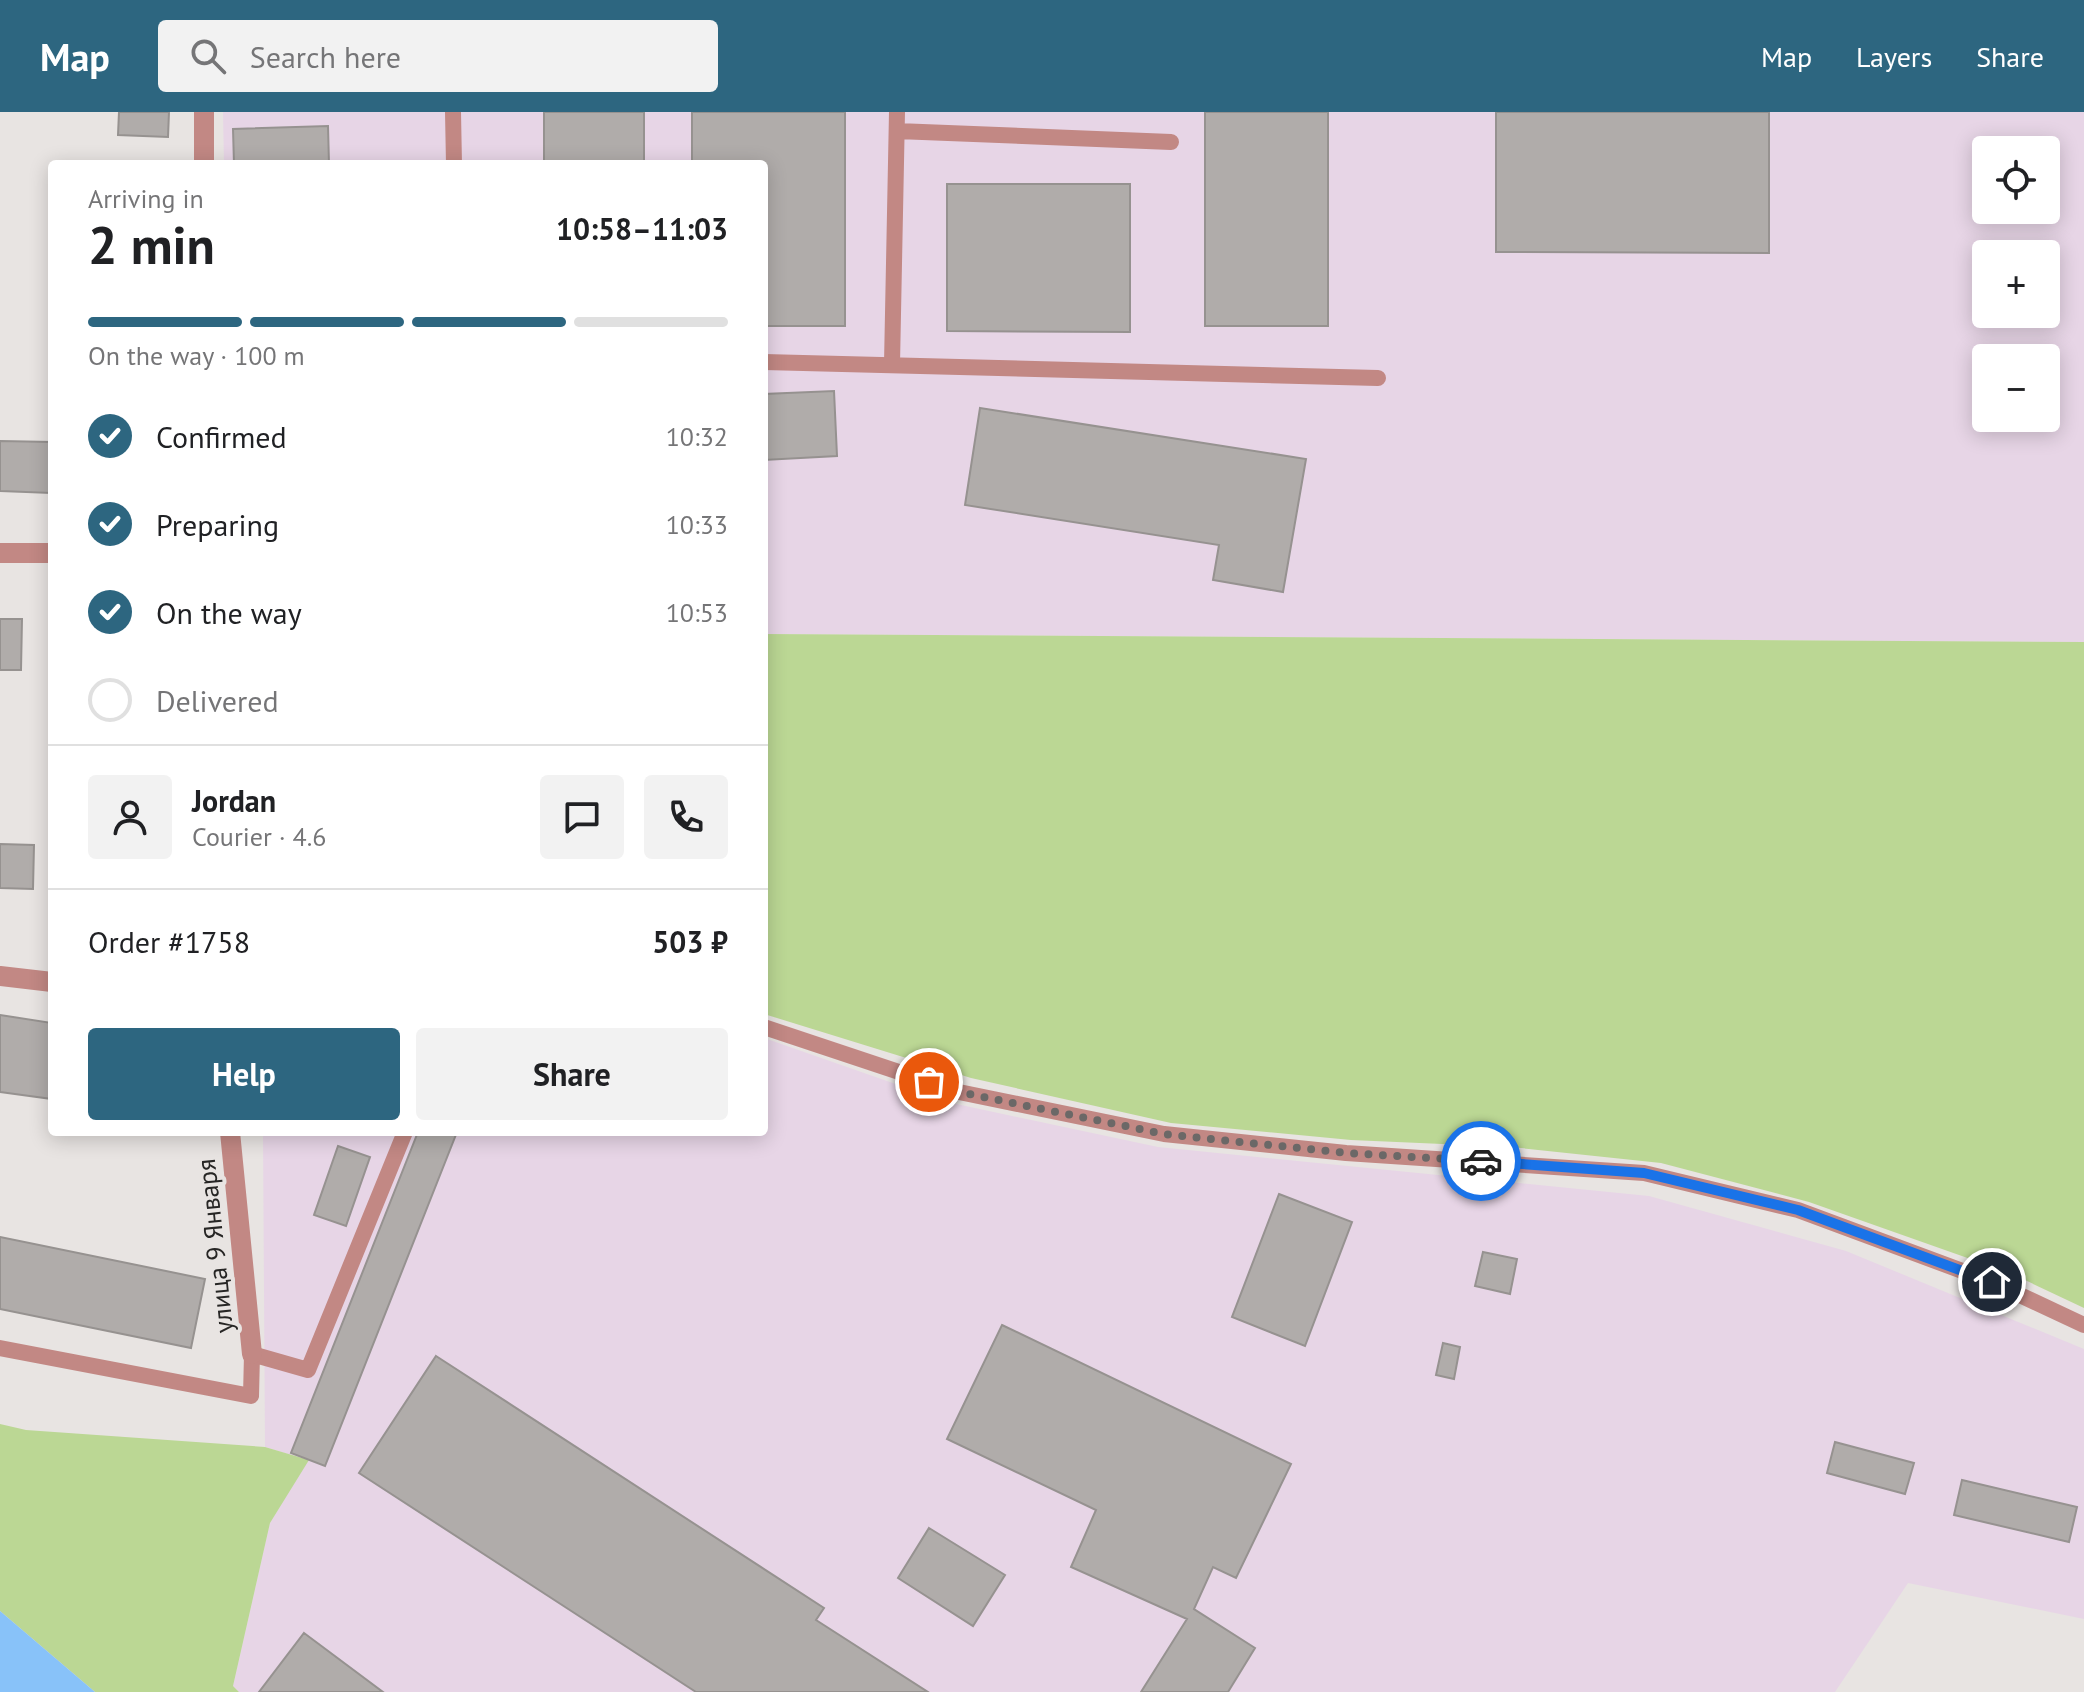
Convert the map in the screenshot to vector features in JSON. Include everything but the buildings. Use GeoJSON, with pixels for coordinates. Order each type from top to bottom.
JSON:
{"type":"FeatureCollection","features":[{"type":"Feature","properties":{"kind":"street"},"geometry":{"type":"LineString","coordinates":[[204,112],[204,160]]}},
{"type":"Feature","properties":{"kind":"street"},"geometry":{"type":"LineString","coordinates":[[0,553],[48,553]]}},
{"type":"Feature","properties":{"kind":"street"},"geometry":{"type":"LineString","coordinates":[[0,976],[48,982]]}},
{"type":"Feature","properties":{"kind":"street","name":"улица 9 Января"},"geometry":{"type":"LineString","coordinates":[[230,1136],[252,1354]]}},
{"type":"Feature","properties":{"kind":"lane"},"geometry":{"type":"LineString","coordinates":[[453,112],[454,160]]}},
{"type":"Feature","properties":{"kind":"lane"},"geometry":{"type":"LineString","coordinates":[[892,364],[897,112]]}},
{"type":"Feature","properties":{"kind":"lane"},"geometry":{"type":"LineString","coordinates":[[897,131],[1171,142]]}},
{"type":"Feature","properties":{"kind":"lane"},"geometry":{"type":"LineString","coordinates":[[768,362],[1378,378]]}},
{"type":"Feature","properties":{"kind":"lane"},"geometry":{"type":"LineString","coordinates":[[768,1028],[959,1092],[1164,1134],[1346,1153],[1644,1173],[1798,1210],[1992,1282],[2084,1325]]}},
{"type":"Feature","properties":{"kind":"lane"},"geometry":{"type":"LineString","coordinates":[[0,1348],[251,1396],[252,1354],[308,1370],[403,1136]]}},
{"type":"Feature","properties":{"kind":"shaded area"},"geometry":{"type":"Polygon","coordinates":[[[223,112],[2084,112],[2084,642],[768,634],[768,160],[224,160],[223,112]]]}},
{"type":"Feature","properties":{"kind":"shaded area"},"geometry":{"type":"Polygon","coordinates":[[[768,1039],[947,1102],[1158,1147],[1649,1196],[1846,1251],[2084,1349],[2084,1619],[1908,1583],[1835,1692],[239,1692],[233,1686],[270,1523],[308,1460],[265,1447],[263,1136],[768,1136],[768,1039]]]}},
{"type":"Feature","properties":{"kind":"green space"},"geometry":{"type":"Polygon","coordinates":[[[768,634],[2084,642],[2084,1308],[2010,1273],[1809,1202],[1661,1163],[1511,1147],[1351,1140],[1171,1123],[971,1078],[768,1015],[768,634]]]}},
{"type":"Feature","properties":{"kind":"green space"},"geometry":{"type":"Polygon","coordinates":[[[0,1424],[26,1430],[265,1447],[309,1460],[270,1523],[233,1686],[239,1692],[95,1692],[0,1611],[0,1424]]]}},
{"type":"Feature","properties":{"kind":"water"},"geometry":{"type":"Polygon","coordinates":[[[0,1611],[95,1692],[0,1692],[0,1611]]]}},
{"type":"Feature","properties":{"kind":"way so far"},"geometry":{"type":"LineString","coordinates":[[929,1082],[959,1092],[1164,1134],[1346,1153],[1481,1161]]}},
{"type":"Feature","properties":{"kind":"route"},"geometry":{"type":"LineString","coordinates":[[1481,1161],[1644,1173],[1798,1210],[1992,1282]]}}]}
